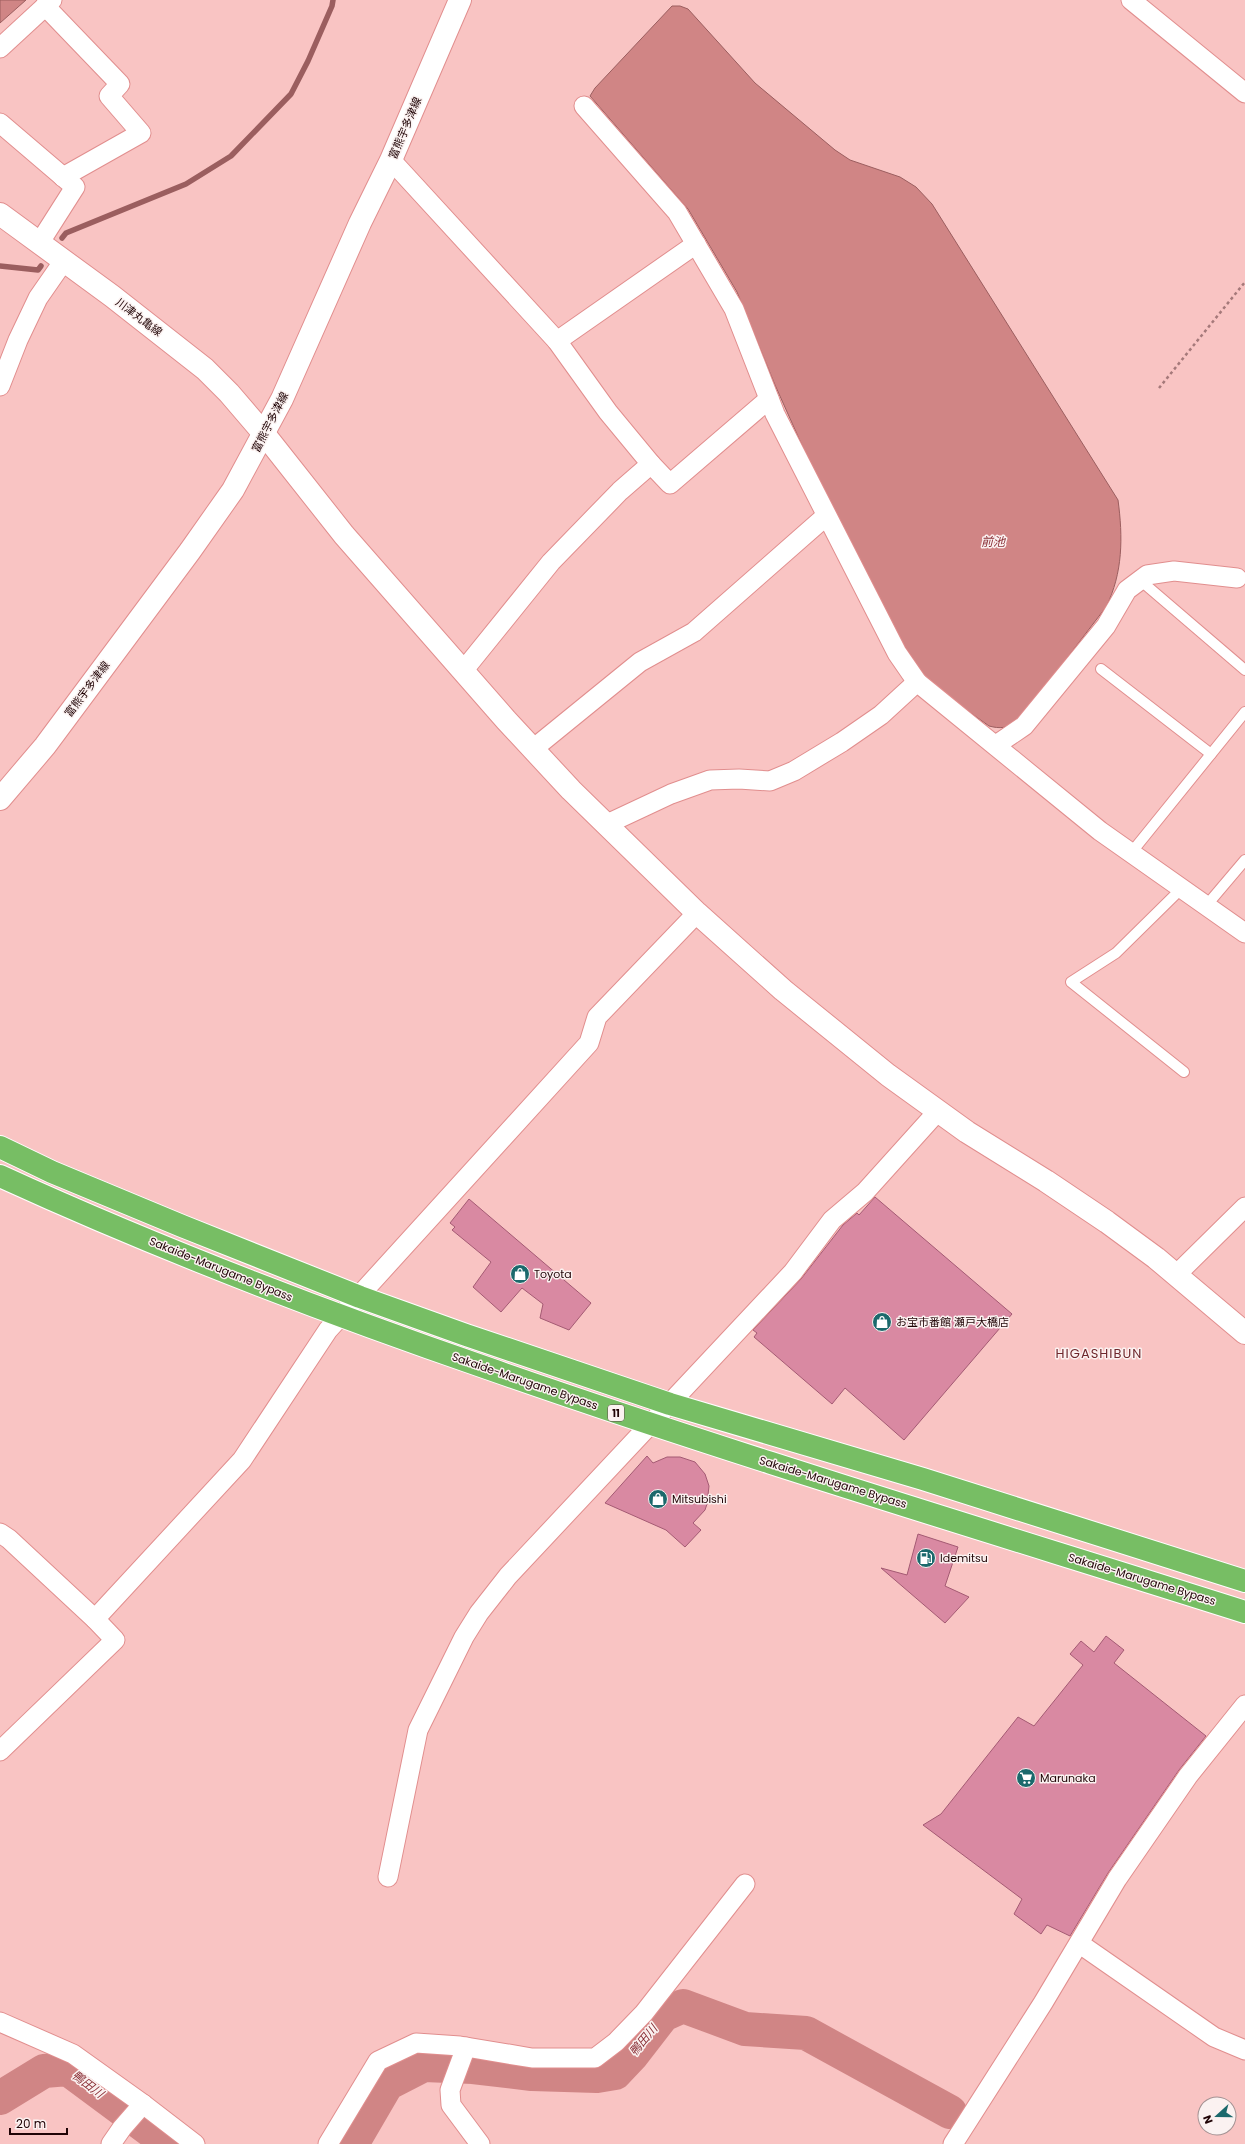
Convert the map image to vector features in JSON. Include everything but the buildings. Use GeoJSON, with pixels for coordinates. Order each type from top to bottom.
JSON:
{"type":"FeatureCollection","features":[{"type":"Feature","properties":{"kind":"highway","name":"11"},"geometry":{"type":"LineString","coordinates":[[0,1147],[74,1181],[360,1297],[466,1335],[670,1404],[923,1479],[1245,1580]]}},
{"type":"Feature","properties":{"kind":"highway","name":"Sakaide-Marugame Bypass"},"geometry":{"type":"LineString","coordinates":[[0,1176],[171,1251],[341,1316],[649,1425],[1245,1612]]}},
{"type":"Feature","properties":{"kind":"street","name":"富熊宇多津線"},"geometry":{"type":"LineString","coordinates":[[0,798],[45,746],[190,551],[233,490],[265,435],[360,223],[391,160],[460,0]]}},
{"type":"Feature","properties":{"kind":"street"},"geometry":{"type":"LineString","coordinates":[[1131,0],[1245,92]]}},
{"type":"Feature","properties":{"kind":"street"},"geometry":{"type":"LineString","coordinates":[[0,48],[49,3],[120,84],[109,96],[140,133],[63,177]]}},
{"type":"Feature","properties":{"kind":"street"},"geometry":{"type":"LineString","coordinates":[[584,106],[677,212],[734,309],[769,399],[826,516],[897,653],[917,682],[1100,831],[1180,889],[1245,933]]}},
{"type":"Feature","properties":{"kind":"street"},"geometry":{"type":"LineString","coordinates":[[0,123],[75,187],[40,242]]}},
{"type":"Feature","properties":{"kind":"street"},"geometry":{"type":"LineString","coordinates":[[391,160],[557,341],[608,412],[651,464],[670,484],[769,399]]}},
{"type":"Feature","properties":{"kind":"street","name":"川津丸亀線"},"geometry":{"type":"LineString","coordinates":[[0,214],[40,242],[64,262],[143,320],[204,369],[229,393],[265,435],[344,535],[533,749],[571,790],[697,913],[837,1036],[967,1132],[1046,1180],[1107,1222],[1156,1258],[1245,1334]]}},
{"type":"Feature","properties":{"kind":"street"},"geometry":{"type":"LineString","coordinates":[[557,341],[696,244]]}},
{"type":"Feature","properties":{"kind":"street"},"geometry":{"type":"LineString","coordinates":[[0,386],[18,340],[38,298],[64,262]]}},
{"type":"Feature","properties":{"kind":"street"},"geometry":{"type":"LineString","coordinates":[[463,671],[551,562],[620,491],[651,464]]}},
{"type":"Feature","properties":{"kind":"street"},"geometry":{"type":"LineString","coordinates":[[533,749],[640,662],[694,632],[826,516]]}},
{"type":"Feature","properties":{"kind":"street"},"geometry":{"type":"LineString","coordinates":[[996,745],[1024,726],[1106,626],[1127,590],[1147,575],[1174,571],[1241,582]]}},
{"type":"Feature","properties":{"kind":"street"},"geometry":{"type":"LineString","coordinates":[[607,824],[671,794],[710,780],[739,779],[770,781],[794,771],[842,742],[881,715],[917,682]]}},
{"type":"Feature","properties":{"kind":"street"},"geometry":{"type":"LineString","coordinates":[[95,1619],[242,1460],[328,1330],[360,1297],[589,1043],[597,1017],[697,913]]}},
{"type":"Feature","properties":{"kind":"street"},"geometry":{"type":"LineString","coordinates":[[388,1877],[418,1730],[464,1637],[479,1613],[508,1576],[631,1447],[649,1425],[793,1272],[832,1220],[865,1192],[938,1111]]}},
{"type":"Feature","properties":{"kind":"street"},"geometry":{"type":"LineString","coordinates":[[1176,1276],[1245,1207]]}},
{"type":"Feature","properties":{"kind":"street"},"geometry":{"type":"LineString","coordinates":[[0,1533],[9,1539],[95,1619],[115,1640],[0,1751]]}},
{"type":"Feature","properties":{"kind":"street"},"geometry":{"type":"LineString","coordinates":[[953,2144],[1080,1944],[1121,1873],[1188,1776],[1245,1705]]}},
{"type":"Feature","properties":{"kind":"street"},"geometry":{"type":"LineString","coordinates":[[328,2144],[378,2061],[416,2043],[466,2048],[532,2058],[595,2058],[616,2042],[644,2013],[745,1884]]}},
{"type":"Feature","properties":{"kind":"street"},"geometry":{"type":"LineString","coordinates":[[1080,1944],[1214,2037],[1245,2050]]}},
{"type":"Feature","properties":{"kind":"street"},"geometry":{"type":"LineString","coordinates":[[0,2022],[73,2054],[143,2104],[195,2144]]}},
{"type":"Feature","properties":{"kind":"street"},"geometry":{"type":"LineString","coordinates":[[466,2048],[450,2090],[451,2105],[480,2144]]}},
{"type":"Feature","properties":{"kind":"street"},"geometry":{"type":"LineString","coordinates":[[111,2144],[122,2128],[143,2104]]}},
{"type":"Feature","properties":{"kind":"lane"},"geometry":{"type":"LineString","coordinates":[[1140,580],[1245,670]]}},
{"type":"Feature","properties":{"kind":"lane"},"geometry":{"type":"LineString","coordinates":[[1101,669],[1211,754]]}},
{"type":"Feature","properties":{"kind":"lane"},"geometry":{"type":"LineString","coordinates":[[1131,853],[1245,712]]}},
{"type":"Feature","properties":{"kind":"lane"},"geometry":{"type":"LineString","coordinates":[[1206,906],[1245,860]]}},
{"type":"Feature","properties":{"kind":"lane"},"geometry":{"type":"LineString","coordinates":[[1180,889],[1116,953],[1071,982],[1184,1072]]}},
{"type":"Feature","properties":{"kind":"path"},"geometry":{"type":"LineString","coordinates":[[1159,388],[1245,282]]}},
{"type":"Feature","properties":{"kind":"water"},"geometry":{"type":"Polygon","coordinates":[[[0,0],[26,0],[0,23],[0,0]]]}},
{"type":"Feature","properties":{"kind":"water","name":"前池"},"geometry":{"type":"Polygon","coordinates":[[[672,6],[680,6],[688,9],[755,83],[835,150],[850,160],[900,177],[916,187],[932,204],[1118,500],[1121,528],[1119,568],[1112,594],[1106,607],[1018,722],[1014,724],[1007,727],[989,726],[929,683],[900,640],[805,452],[775,385],[737,292],[688,209],[590,96],[595,88],[672,6]]]}},
{"type":"Feature","properties":{"kind":"waterway"},"geometry":{"type":"LineString","coordinates":[[62,238],[66,233],[186,184],[231,156],[291,94],[308,61],[332,6],[333,0]]}},
{"type":"Feature","properties":{"kind":"waterway"},"geometry":{"type":"LineString","coordinates":[[0,266],[38,270],[41,266]]}},
{"type":"Feature","properties":{"kind":"waterway","name":"鴨田川"},"geometry":{"type":"LineString","coordinates":[[352,2144],[387,2084],[424,2065],[473,2067],[532,2074],[597,2076],[615,2073],[632,2055],[663,2015],[683,2006],[745,2029],[806,2033],[950,2112]]}},
{"type":"Feature","properties":{"kind":"waterway","name":"鴨田川"},"geometry":{"type":"LineString","coordinates":[[0,2098],[44,2071],[68,2069],[169,2144]]}},
{"type":"Feature","properties":{"kind":"place","name":"Toyota"},"geometry":{"type":"Point","coordinates":[520,1274]}},
{"type":"Feature","properties":{"kind":"place","name":"お宝市番館 瀬戸大橋店"},"geometry":{"type":"Point","coordinates":[882,1322]}},
{"type":"Feature","properties":{"kind":"place","name":"Mitsubishi"},"geometry":{"type":"Point","coordinates":[658,1499]}},
{"type":"Feature","properties":{"kind":"place","name":"Idemitsu"},"geometry":{"type":"Point","coordinates":[926,1558]}},
{"type":"Feature","properties":{"kind":"place","name":"Marunaka"},"geometry":{"type":"Point","coordinates":[1026,1778]}},
{"type":"Feature","properties":{"kind":"district","name":"HIGASHIBUN"},"geometry":{"type":"Point","coordinates":[1099,1353]}}]}
